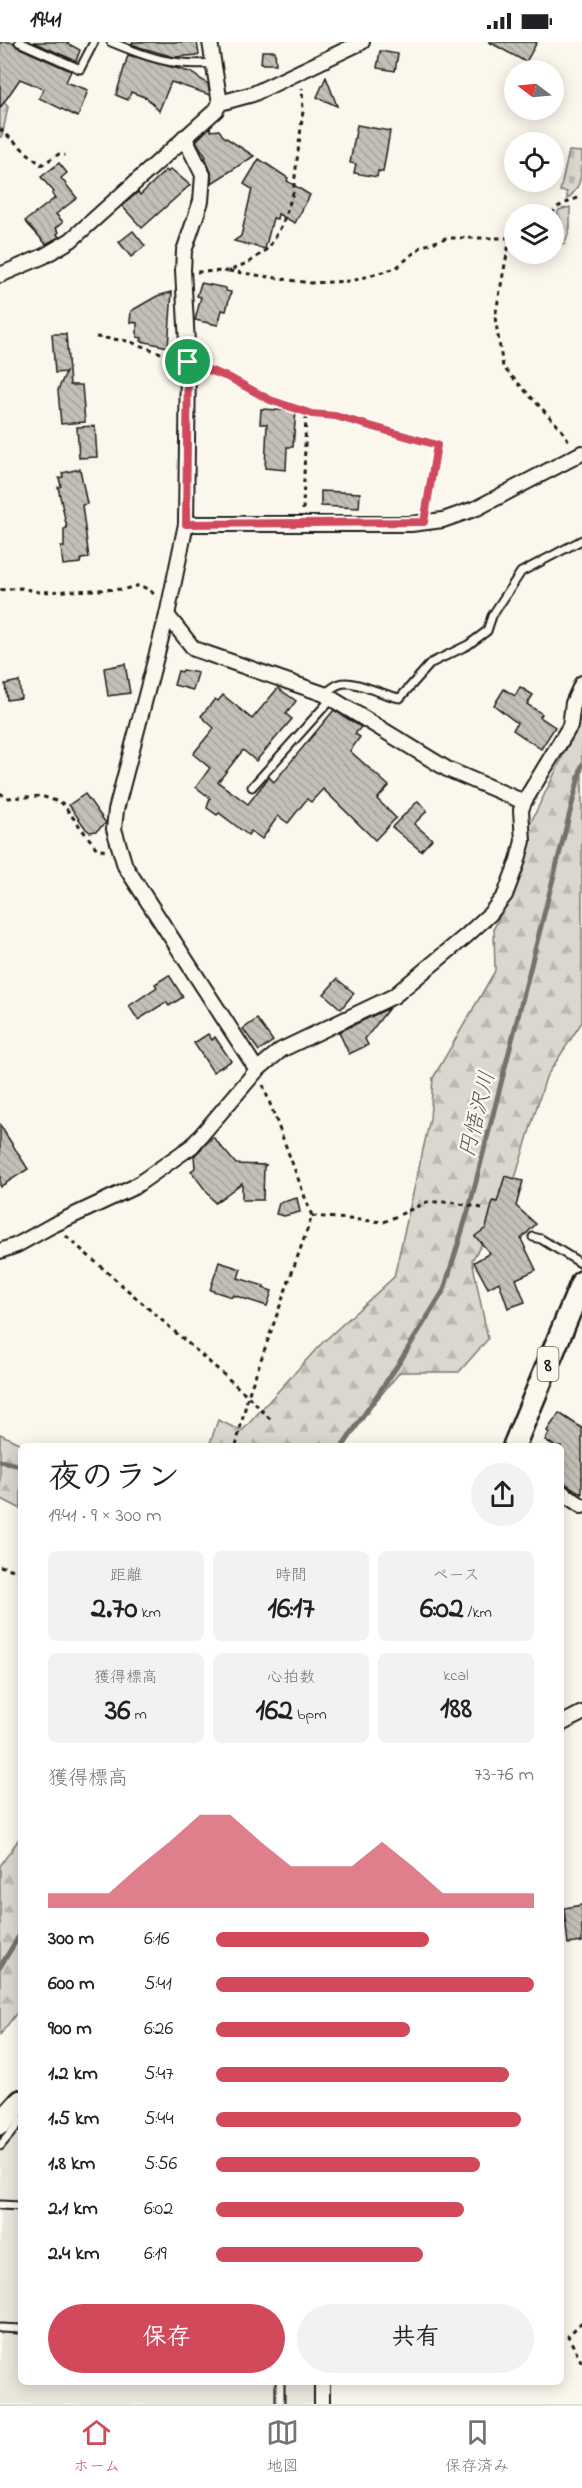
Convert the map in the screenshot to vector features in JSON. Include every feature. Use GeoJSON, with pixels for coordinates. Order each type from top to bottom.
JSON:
{"type":"FeatureCollection","features":[{"type":"Feature","properties":{"kind":"main road","name":"8"},"geometry":{"type":"LineString","coordinates":[[515,1443],[582,1282]]}},
{"type":"Feature","properties":{"kind":"main road"},"geometry":{"type":"LineString","coordinates":[[0,2124],[18,2104]]}},
{"type":"Feature","properties":{"kind":"street"},"geometry":{"type":"LineString","coordinates":[[0,275],[44,256],[71,240],[216,110],[220,103],[210,42]]}},
{"type":"Feature","properties":{"kind":"street"},"geometry":{"type":"LineString","coordinates":[[220,103],[253,94],[362,42]]}},
{"type":"Feature","properties":{"kind":"street"},"geometry":{"type":"LineString","coordinates":[[184,137],[202,175],[201,201],[184,251],[183,270],[188,362],[186,524],[167,615],[116,810],[114,829],[119,854],[125,866],[257,1070]]}},
{"type":"Feature","properties":{"kind":"street"},"geometry":{"type":"LineString","coordinates":[[186,524],[302,524],[443,520],[477,508],[580,454]]}},
{"type":"Feature","properties":{"kind":"street"},"geometry":{"type":"LineString","coordinates":[[167,615],[194,650],[328,696],[447,769],[524,802]]}},
{"type":"Feature","properties":{"kind":"street"},"geometry":{"type":"LineString","coordinates":[[0,1251],[18,1245],[53,1225],[134,1187],[192,1146],[257,1070],[281,1050],[394,996],[490,914],[505,895],[517,863],[523,841],[524,802],[570,726],[573,703],[582,683]]}},
{"type":"Feature","properties":{"kind":"street"},"geometry":{"type":"LineString","coordinates":[[564,1494],[582,1506]]}},
{"type":"Feature","properties":{"kind":"street"},"geometry":{"type":"LineString","coordinates":[[564,1722],[582,1713]]}},
{"type":"Feature","properties":{"kind":"street"},"geometry":{"type":"LineString","coordinates":[[322,2385],[322,2404]]}},
{"type":"Feature","properties":{"kind":"lane"},"geometry":{"type":"LineString","coordinates":[[19,42],[80,69],[94,42]]}},
{"type":"Feature","properties":{"kind":"lane"},"geometry":{"type":"LineString","coordinates":[[111,42],[141,55],[188,66],[214,63]]}},
{"type":"Feature","properties":{"kind":"lane"},"geometry":{"type":"LineString","coordinates":[[252,787],[341,683],[400,698],[431,663],[468,645],[487,631],[492,615],[521,572],[582,540]]}},
{"type":"Feature","properties":{"kind":"lane"},"geometry":{"type":"LineString","coordinates":[[533,1237],[541,1239],[582,1264]]}},
{"type":"Feature","properties":{"kind":"lane"},"geometry":{"type":"LineString","coordinates":[[0,2146],[18,2125]]}},
{"type":"Feature","properties":{"kind":"lane"},"geometry":{"type":"LineString","coordinates":[[0,2205],[18,2206]]}},
{"type":"Feature","properties":{"kind":"lane"},"geometry":{"type":"LineString","coordinates":[[0,2328],[18,2329]]}},
{"type":"Feature","properties":{"kind":"lane"},"geometry":{"type":"LineString","coordinates":[[280,2385],[280,2404]]}},
{"type":"Feature","properties":{"kind":"path"},"geometry":{"type":"LineString","coordinates":[[229,271],[252,261],[268,249],[282,225],[293,193],[303,93],[301,86],[291,75]]}},
{"type":"Feature","properties":{"kind":"path"},"geometry":{"type":"LineString","coordinates":[[0,129],[41,165],[59,154],[64,155]]}},
{"type":"Feature","properties":{"kind":"path"},"geometry":{"type":"LineString","coordinates":[[564,204],[582,196]]}},
{"type":"Feature","properties":{"kind":"path"},"geometry":{"type":"LineString","coordinates":[[183,270],[204,274],[229,271],[310,283],[352,281],[396,268],[421,247],[446,238],[504,237]]}},
{"type":"Feature","properties":{"kind":"path"},"geometry":{"type":"LineString","coordinates":[[506,264],[495,317],[503,367],[560,428],[580,454]]}},
{"type":"Feature","properties":{"kind":"path"},"geometry":{"type":"LineString","coordinates":[[96,337],[128,341],[188,362],[230,378],[270,400],[306,412],[335,416],[437,445],[424,522]]}},
{"type":"Feature","properties":{"kind":"path"},"geometry":{"type":"LineString","coordinates":[[302,524],[306,412]]}},
{"type":"Feature","properties":{"kind":"path"},"geometry":{"type":"LineString","coordinates":[[0,590],[21,588],[39,592],[125,590],[140,585],[152,592],[167,615]]}},
{"type":"Feature","properties":{"kind":"path"},"geometry":{"type":"LineString","coordinates":[[0,793],[7,798],[41,796],[62,802],[97,849],[119,854]]}},
{"type":"Feature","properties":{"kind":"path"},"geometry":{"type":"LineString","coordinates":[[237,1443],[248,1396],[312,1216],[257,1070]]}},
{"type":"Feature","properties":{"kind":"path"},"geometry":{"type":"LineString","coordinates":[[312,1216],[384,1222],[398,1218],[427,1202],[482,1208]]}},
{"type":"Feature","properties":{"kind":"path"},"geometry":{"type":"LineString","coordinates":[[53,1225],[248,1396],[271,1420]]}},
{"type":"Feature","properties":{"kind":"path"},"geometry":{"type":"LineString","coordinates":[[0,1566],[18,1571]]}},
{"type":"Feature","properties":{"kind":"path"},"geometry":{"type":"LineString","coordinates":[[582,2322],[568,2336],[582,2363]]}},
{"type":"Feature","properties":{"kind":"shaded area"},"geometry":{"type":"Polygon","coordinates":[[[18,2116],[18,2385],[316,2385],[316,2404],[0,2404],[0,2136],[18,2116]]]}},
{"type":"Feature","properties":{"kind":"green space"},"geometry":{"type":"Polygon","coordinates":[[[0,97],[8,107],[2,137],[0,137],[0,97]]]}},
{"type":"Feature","properties":{"kind":"green space"},"geometry":{"type":"Polygon","coordinates":[[[569,151],[582,152],[580,179],[576,190],[567,199],[567,192],[564,192],[564,173],[569,151]]]}},
{"type":"Feature","properties":{"kind":"green space"},"geometry":{"type":"Polygon","coordinates":[[[570,207],[570,229],[564,244],[564,209],[570,207]]]}},
{"type":"Feature","properties":{"kind":"green space"},"geometry":{"type":"Polygon","coordinates":[[[582,717],[582,1022],[546,1077],[508,1201],[472,1260],[488,1339],[459,1372],[400,1372],[352,1430],[345,1443],[210,1443],[218,1420],[242,1431],[320,1345],[394,1277],[430,1119],[433,1078],[495,971],[494,928],[515,884],[531,822],[582,717]]]}},
{"type":"Feature","properties":{"kind":"green space"},"geometry":{"type":"Polygon","coordinates":[[[0,1434],[19,1443],[18,1507],[0,1498],[0,1434]]]}},
{"type":"Feature","properties":{"kind":"green space"},"geometry":{"type":"Polygon","coordinates":[[[18,1840],[18,2011],[0,2035],[0,1866],[18,1840]]]}},
{"type":"Feature","properties":{"kind":"building"},"geometry":{"type":"Polygon","coordinates":[[[0,42],[13,42],[17,47],[71,71],[66,82],[88,90],[78,117],[39,98],[44,89],[20,79],[0,108],[0,42]]]}},
{"type":"Feature","properties":{"kind":"building"},"geometry":{"type":"Polygon","coordinates":[[[33,42],[65,42],[80,50],[76,61],[33,42]]]}},
{"type":"Feature","properties":{"kind":"building"},"geometry":{"type":"Polygon","coordinates":[[[133,42],[197,42],[199,55],[174,57],[139,47],[132,44],[133,42]]]}},
{"type":"Feature","properties":{"kind":"building"},"geometry":{"type":"Polygon","coordinates":[[[489,42],[537,42],[527,60],[522,60],[489,42]]]}},
{"type":"Feature","properties":{"kind":"building"},"geometry":{"type":"Polygon","coordinates":[[[262,51],[275,51],[276,64],[261,64],[262,51]]]}},
{"type":"Feature","properties":{"kind":"building"},"geometry":{"type":"Polygon","coordinates":[[[380,51],[398,54],[395,71],[377,68],[380,51]]]}},
{"type":"Feature","properties":{"kind":"building"},"geometry":{"type":"Polygon","coordinates":[[[128,55],[190,72],[208,84],[210,95],[171,82],[159,111],[147,98],[131,92],[128,100],[116,95],[128,55]]]}},
{"type":"Feature","properties":{"kind":"building"},"geometry":{"type":"Polygon","coordinates":[[[326,77],[337,106],[317,97],[326,77]]]}},
{"type":"Feature","properties":{"kind":"building"},"geometry":{"type":"Polygon","coordinates":[[[357,125],[390,131],[383,172],[378,171],[377,177],[354,173],[356,164],[350,163],[357,125]]]}},
{"type":"Feature","properties":{"kind":"building"},"geometry":{"type":"Polygon","coordinates":[[[210,127],[211,131],[219,130],[223,136],[254,156],[212,183],[206,157],[196,141],[210,127]]]}},
{"type":"Feature","properties":{"kind":"building"},"geometry":{"type":"Polygon","coordinates":[[[259,159],[288,178],[287,181],[310,195],[295,223],[278,214],[277,219],[273,218],[265,249],[234,241],[241,236],[252,189],[244,184],[259,159]]]}},
{"type":"Feature","properties":{"kind":"building"},"geometry":{"type":"Polygon","coordinates":[[[59,163],[67,173],[61,178],[77,198],[56,214],[63,222],[56,228],[59,237],[46,244],[25,221],[55,198],[52,194],[54,192],[41,177],[59,163]]]}},
{"type":"Feature","properties":{"kind":"building"},"geometry":{"type":"Polygon","coordinates":[[[171,169],[190,185],[142,228],[122,206],[138,192],[140,195],[166,170],[168,172],[171,169]]]}},
{"type":"Feature","properties":{"kind":"building"},"geometry":{"type":"Polygon","coordinates":[[[133,231],[145,246],[131,257],[119,242],[133,231]]]}},
{"type":"Feature","properties":{"kind":"building"},"geometry":{"type":"Polygon","coordinates":[[[201,283],[226,288],[226,291],[231,292],[226,311],[222,310],[218,325],[195,320],[201,297],[197,296],[201,283]]]}},
{"type":"Feature","properties":{"kind":"building"},"geometry":{"type":"Polygon","coordinates":[[[172,292],[168,347],[141,341],[142,338],[137,337],[137,323],[130,322],[131,311],[157,296],[172,292]]]}},
{"type":"Feature","properties":{"kind":"building"},"geometry":{"type":"Polygon","coordinates":[[[52,334],[66,334],[70,385],[82,385],[85,422],[61,424],[58,390],[66,372],[55,373],[52,334]]]}},
{"type":"Feature","properties":{"kind":"building"},"geometry":{"type":"Polygon","coordinates":[[[261,409],[296,411],[293,447],[287,447],[286,470],[265,468],[267,424],[260,424],[261,409]]]}},
{"type":"Feature","properties":{"kind":"building"},"geometry":{"type":"Polygon","coordinates":[[[95,426],[97,457],[79,458],[77,427],[95,426]]]}},
{"type":"Feature","properties":{"kind":"building"},"geometry":{"type":"Polygon","coordinates":[[[80,469],[87,504],[82,505],[89,558],[81,559],[80,563],[63,565],[61,547],[64,547],[64,529],[67,528],[58,487],[61,486],[59,478],[63,477],[62,473],[80,469]]]}},
{"type":"Feature","properties":{"kind":"building"},"geometry":{"type":"Polygon","coordinates":[[[321,491],[360,493],[359,508],[321,506],[321,491]]]}},
{"type":"Feature","properties":{"kind":"building"},"geometry":{"type":"Polygon","coordinates":[[[125,664],[130,693],[108,696],[104,668],[125,664]]]}},
{"type":"Feature","properties":{"kind":"building"},"geometry":{"type":"Polygon","coordinates":[[[178,671],[198,673],[193,690],[174,685],[178,671]]]}},
{"type":"Feature","properties":{"kind":"building"},"geometry":{"type":"Polygon","coordinates":[[[19,681],[21,698],[7,700],[5,684],[19,681]]]}},
{"type":"Feature","properties":{"kind":"building"},"geometry":{"type":"Polygon","coordinates":[[[520,687],[533,695],[527,704],[555,727],[541,749],[513,730],[517,723],[494,705],[504,689],[515,696],[520,687]]]}},
{"type":"Feature","properties":{"kind":"building"},"geometry":{"type":"Polygon","coordinates":[[[278,688],[296,701],[286,714],[292,719],[256,761],[243,750],[218,782],[248,804],[269,777],[274,782],[334,710],[361,727],[355,734],[360,737],[350,751],[389,786],[377,799],[396,818],[375,840],[323,789],[311,802],[307,799],[288,823],[278,816],[262,839],[251,831],[248,835],[219,813],[217,815],[207,808],[210,798],[196,787],[210,768],[193,754],[214,728],[201,716],[215,699],[218,701],[223,695],[252,719],[278,688]]]}},
{"type":"Feature","properties":{"kind":"building"},"geometry":{"type":"Polygon","coordinates":[[[85,794],[106,823],[96,831],[90,832],[86,829],[69,805],[85,794]]]}},
{"type":"Feature","properties":{"kind":"building"},"geometry":{"type":"Polygon","coordinates":[[[418,801],[427,811],[414,824],[432,839],[421,851],[392,827],[418,801]]]}},
{"type":"Feature","properties":{"kind":"building"},"geometry":{"type":"Polygon","coordinates":[[[169,975],[183,997],[169,1006],[166,1002],[138,1020],[129,1006],[157,987],[155,984],[169,975]]]}},
{"type":"Feature","properties":{"kind":"building"},"geometry":{"type":"Polygon","coordinates":[[[337,979],[354,993],[341,1009],[324,994],[337,979]]]}},
{"type":"Feature","properties":{"kind":"building"},"geometry":{"type":"Polygon","coordinates":[[[389,1008],[365,1039],[368,1045],[349,1054],[339,1032],[389,1008]]]}},
{"type":"Feature","properties":{"kind":"building"},"geometry":{"type":"Polygon","coordinates":[[[257,1019],[273,1041],[259,1051],[243,1029],[257,1019]]]}},
{"type":"Feature","properties":{"kind":"building"},"geometry":{"type":"Polygon","coordinates":[[[208,1034],[212,1040],[215,1037],[231,1061],[213,1072],[194,1043],[208,1034]]]}},
{"type":"Feature","properties":{"kind":"building"},"geometry":{"type":"Polygon","coordinates":[[[0,1125],[28,1169],[0,1187],[0,1125]]]}},
{"type":"Feature","properties":{"kind":"building"},"geometry":{"type":"Polygon","coordinates":[[[213,1137],[236,1164],[266,1165],[264,1167],[263,1200],[242,1200],[242,1183],[215,1203],[191,1171],[195,1168],[194,1156],[213,1137]]]}},
{"type":"Feature","properties":{"kind":"building"},"geometry":{"type":"Polygon","coordinates":[[[505,1176],[523,1181],[516,1206],[536,1224],[521,1239],[536,1270],[516,1279],[525,1302],[508,1308],[499,1282],[488,1288],[474,1262],[490,1253],[475,1236],[486,1228],[493,1201],[497,1202],[505,1176]]]}},
{"type":"Feature","properties":{"kind":"building"},"geometry":{"type":"Polygon","coordinates":[[[297,1198],[300,1212],[284,1216],[276,1214],[279,1203],[297,1198]]]}},
{"type":"Feature","properties":{"kind":"building"},"geometry":{"type":"Polygon","coordinates":[[[219,1262],[241,1269],[238,1278],[264,1286],[263,1288],[272,1291],[267,1306],[210,1290],[219,1262]]]}},
{"type":"Feature","properties":{"kind":"building"},"geometry":{"type":"Polygon","coordinates":[[[559,1413],[582,1428],[582,1494],[564,1483],[564,1443],[550,1443],[545,1440],[549,1433],[547,1431],[559,1413]]]}},
{"type":"Feature","properties":{"kind":"building"},"geometry":{"type":"Polygon","coordinates":[[[582,1905],[582,1942],[568,1944],[564,1908],[582,1905]]]}},
{"type":"Feature","properties":{"kind":"waterway","name":"円悟沢川"},"geometry":{"type":"LineString","coordinates":[[345,1443],[399,1363],[444,1290],[470,1205],[582,765]]}},
{"type":"Feature","properties":{"kind":"waterway"},"geometry":{"type":"LineString","coordinates":[[0,1461],[18,1465]]}},
{"type":"Feature","properties":{"kind":"waterway","name":"円悟沢川"},"geometry":{"type":"LineString","coordinates":[[0,1967],[18,1938]]}},
{"type":"Feature","properties":{"kind":"route"},"geometry":{"type":"LineString","coordinates":[[188,362],[230,378],[270,400],[312,414],[335,416],[437,445],[424,522],[411,524],[186,524],[188,362]]}}]}
